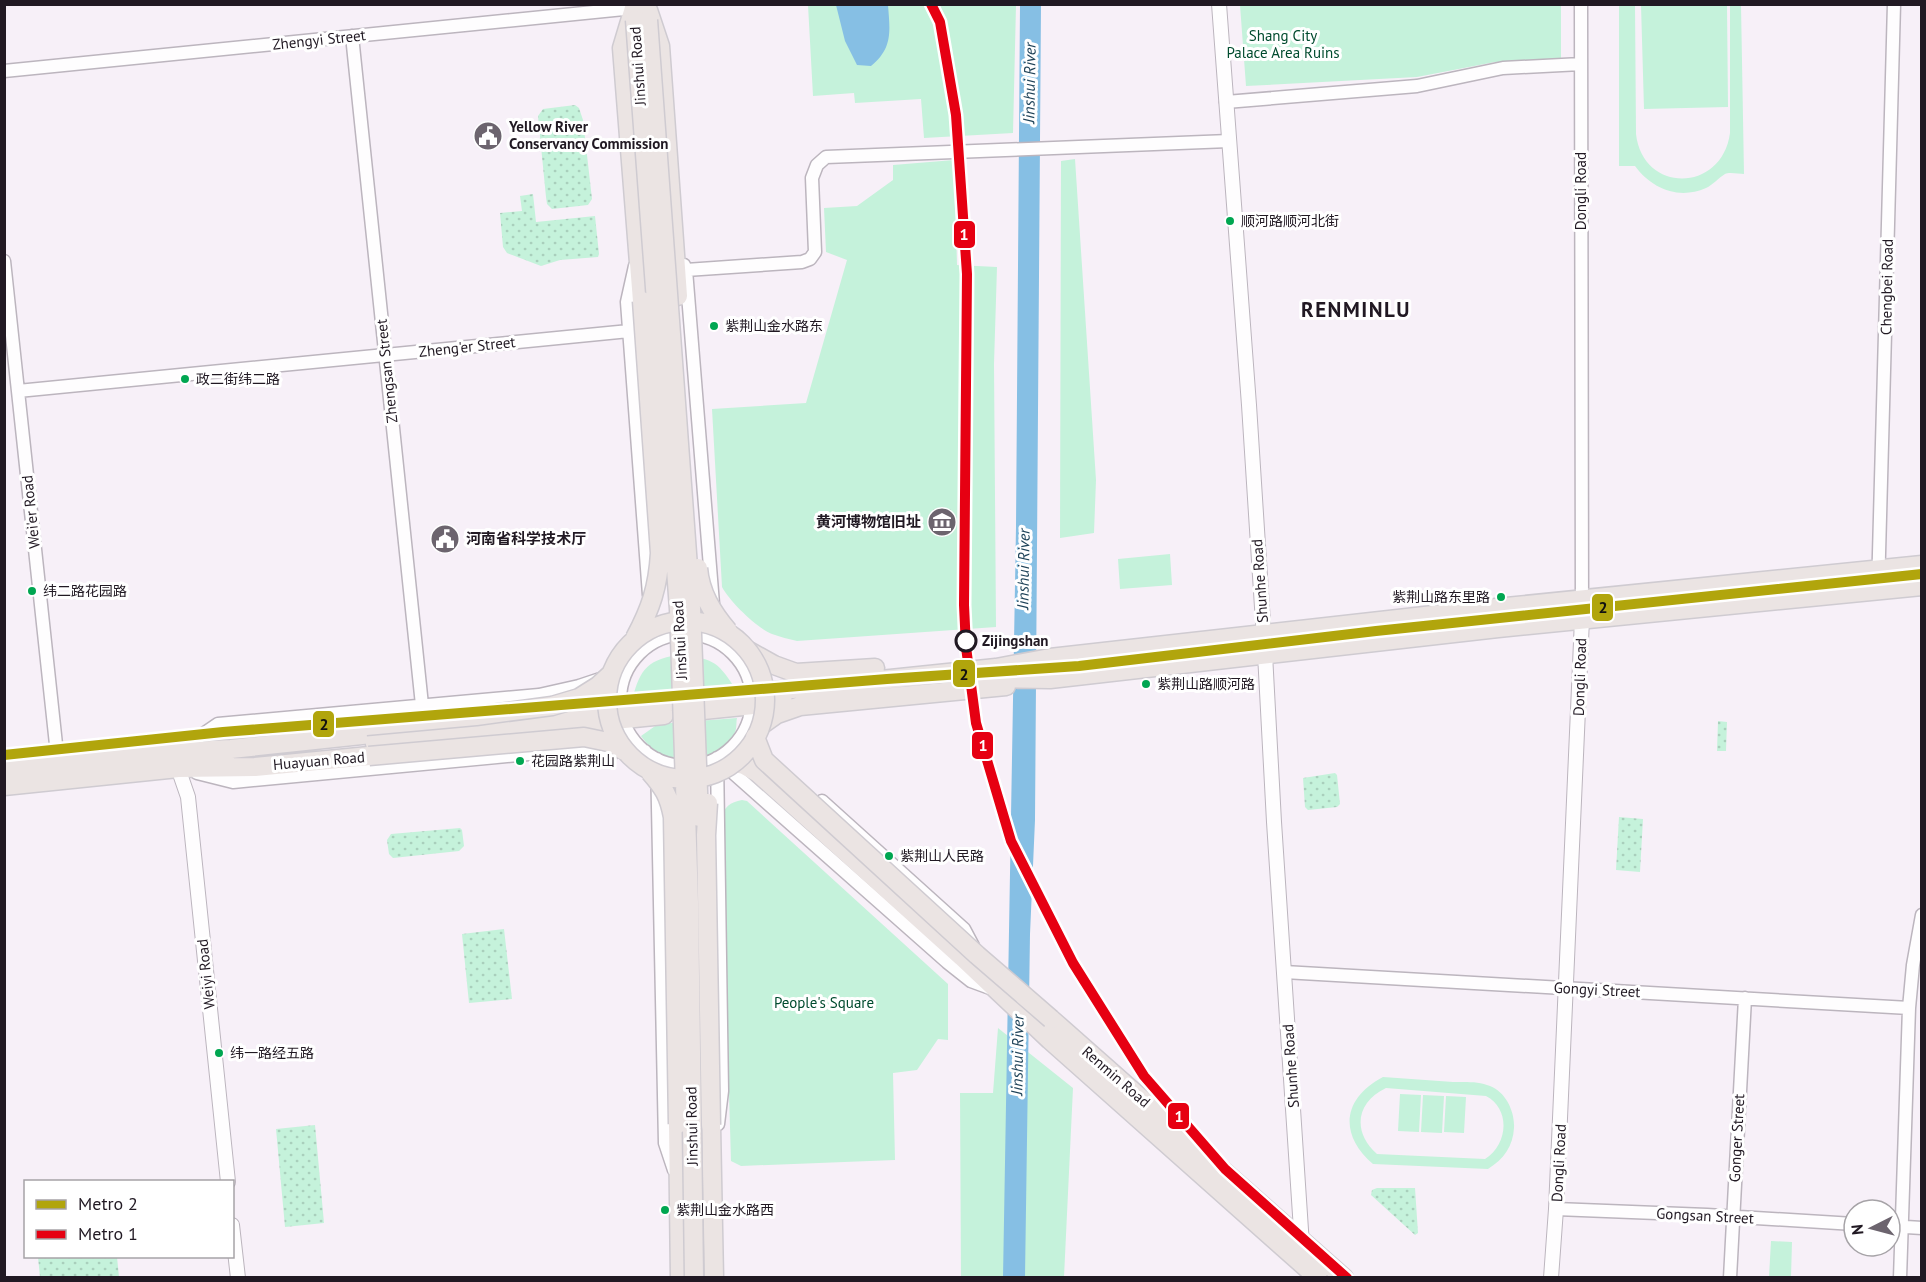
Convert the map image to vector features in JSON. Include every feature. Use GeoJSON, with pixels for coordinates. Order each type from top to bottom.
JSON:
{"type":"FeatureCollection","features":[{"type":"Feature","properties":{"kind":"main road"},"geometry":{"type":"LineString","coordinates":[[641,11],[660,46],[699,577],[723,638]]}},
{"type":"Feature","properties":{"kind":"main road"},"geometry":{"type":"LineString","coordinates":[[641,11],[622,48],[660,553],[656,593],[634,640],[621,654],[619,672],[607,695],[609,716],[616,736],[644,758],[669,799],[673,817],[680,1278]]}},
{"type":"Feature","properties":{"kind":"main road","name":"Jinshui Road"},"geometry":{"type":"LineString","coordinates":[[641,11],[679,609],[689,902],[694,1278]]}},
{"type":"Feature","properties":{"kind":"main road","name":"Jinshui Road"},"geometry":{"type":"LineString","coordinates":[[641,11],[691,608],[701,902],[706,1278]]}},
{"type":"Feature","properties":{"kind":"main road"},"geometry":{"type":"LineString","coordinates":[[753,731],[777,714],[800,706],[897,697],[1050,658],[1582,599],[1922,565]]}},
{"type":"Feature","properties":{"kind":"main road"},"geometry":{"type":"LineString","coordinates":[[634,640],[656,626],[678,621],[700,622],[711,625],[723,638],[780,668],[796,673],[894,666],[996,672],[1050,679],[1582,619],[1922,585]]}},
{"type":"Feature","properties":{"kind":"main road"},"geometry":{"type":"LineString","coordinates":[[714,1278],[707,804],[711,788],[724,764],[749,747],[753,731],[763,715],[764,692],[759,670],[747,650]]}},
{"type":"Feature","properties":{"kind":"main road","name":"Huayuan Road"},"geometry":{"type":"LineString","coordinates":[[4,786],[177,760],[230,738],[476,716],[552,706],[579,698],[619,672]]}},
{"type":"Feature","properties":{"kind":"main road"},"geometry":{"type":"LineString","coordinates":[[177,760],[234,757],[996,672]]}},
{"type":"Feature","properties":{"kind":"main road","name":"Renmin Road"},"geometry":{"type":"LineString","coordinates":[[753,731],[764,760],[977,955],[1344,1278]]}},
{"type":"Feature","properties":{"kind":"main road","name":"Huayuan Road"},"geometry":{"type":"LineString","coordinates":[[4,768],[58,763],[177,760],[255,767],[584,737],[614,743],[644,758],[667,776],[690,779],[701,777],[724,764]]}},
{"type":"Feature","properties":{"kind":"main road","name":"Renmin Road"},"geometry":{"type":"LineString","coordinates":[[724,764],[744,765],[758,772],[1050,1040],[1318,1278]]}},
{"type":"Feature","properties":{"kind":"street","name":"Shunhe Road"},"geometry":{"type":"LineString","coordinates":[[1220,4],[1264,634],[1273,815],[1304,1265]]}},
{"type":"Feature","properties":{"kind":"street","name":"Dongli Road"},"geometry":{"type":"LineString","coordinates":[[1551,1278],[1557,1209],[1582,619],[1581,4]]}},
{"type":"Feature","properties":{"kind":"street","name":"Chengbei Road"},"geometry":{"type":"LineString","coordinates":[[1878,590],[1894,4]]}},
{"type":"Feature","properties":{"kind":"street","name":"Zhengyi Street"},"geometry":{"type":"LineString","coordinates":[[4,71],[352,36],[641,11]]}},
{"type":"Feature","properties":{"kind":"street","name":"Zhengsan Street"},"geometry":{"type":"LineString","coordinates":[[352,36],[422,705]]}},
{"type":"Feature","properties":{"kind":"street"},"geometry":{"type":"LineString","coordinates":[[1226,102],[1417,86],[1503,68],[1581,64]]}},
{"type":"Feature","properties":{"kind":"street"},"geometry":{"type":"LineString","coordinates":[[686,270],[802,262],[810,259],[815,252],[812,178],[817,165],[826,158],[1229,141]]}},
{"type":"Feature","properties":{"kind":"street"},"geometry":{"type":"LineString","coordinates":[[674,244],[686,270],[723,638],[742,666],[751,699],[753,731]]}},
{"type":"Feature","properties":{"kind":"street"},"geometry":{"type":"LineString","coordinates":[[638,250],[627,302],[652,643]]}},
{"type":"Feature","properties":{"kind":"street","name":"Wei'er Road"},"geometry":{"type":"LineString","coordinates":[[4,261],[58,763]]}},
{"type":"Feature","properties":{"kind":"street","name":"Zheng'er Street"},"geometry":{"type":"LineString","coordinates":[[18,391],[629,331]]}},
{"type":"Feature","properties":{"kind":"street"},"geometry":{"type":"LineString","coordinates":[[644,758],[582,749],[233,782],[177,760],[218,724],[539,695],[579,687],[619,672],[652,643],[679,634],[723,638]]}},
{"type":"Feature","properties":{"kind":"street"},"geometry":{"type":"LineString","coordinates":[[619,672],[622,687],[622,713],[644,758],[665,1143],[679,1182]]}},
{"type":"Feature","properties":{"kind":"street","name":"Weiyi Road"},"geometry":{"type":"LineString","coordinates":[[177,760],[188,797],[228,1180]]}},
{"type":"Feature","properties":{"kind":"street"},"geometry":{"type":"LineString","coordinates":[[712,1167],[722,1091],[724,764]]}},
{"type":"Feature","properties":{"kind":"street"},"geometry":{"type":"LineString","coordinates":[[1898,1198],[1909,1008],[1913,965],[1922,915]]}},
{"type":"Feature","properties":{"kind":"street","name":"Gongyi Street"},"geometry":{"type":"LineString","coordinates":[[1284,972],[1909,1008]]}},
{"type":"Feature","properties":{"kind":"street","name":"Gonger Street"},"geometry":{"type":"LineString","coordinates":[[1730,1278],[1745,999]]}},
{"type":"Feature","properties":{"kind":"street","name":"Gongsan Street"},"geometry":{"type":"LineString","coordinates":[[1557,1209],[1842,1223]]}},
{"type":"Feature","properties":{"kind":"street"},"geometry":{"type":"LineString","coordinates":[[1902,1227],[1922,1228]]}},
{"type":"Feature","properties":{"kind":"street"},"geometry":{"type":"LineString","coordinates":[[234,1243],[238,1278]]}},
{"type":"Feature","properties":{"kind":"street"},"geometry":{"type":"LineString","coordinates":[[1898,1258],[1900,1278]]}},
{"type":"Feature","properties":{"kind":"green space"},"geometry":{"type":"Polygon","coordinates":[[[808,5],[1016,5],[1013,133],[924,138],[921,99],[855,103],[854,93],[813,96],[808,5]]]}},
{"type":"Feature","properties":{"kind":"green space","name":"Shang City Palace Area Ruins"},"geometry":{"type":"Polygon","coordinates":[[[1240,5],[1561,5],[1561,60],[1495,62],[1417,77],[1246,86],[1240,5]]]}},
{"type":"Feature","properties":{"kind":"green space"},"geometry":{"type":"Polygon","coordinates":[[[1619,5],[1635,5],[1636,134],[1642,154],[1653,168],[1667,176],[1683,178],[1699,176],[1713,167],[1724,153],[1730,133],[1730,5],[1741,5],[1744,174],[1727,173],[1706,188],[1686,193],[1658,186],[1649,181],[1635,166],[1619,166],[1619,5]]]}},
{"type":"Feature","properties":{"kind":"green space"},"geometry":{"type":"Polygon","coordinates":[[[1641,5],[1727,5],[1728,107],[1644,109],[1641,5]]]}},
{"type":"Feature","properties":{"kind":"green space"},"geometry":{"type":"Polygon","coordinates":[[[575,105],[579,108],[583,120],[592,199],[588,205],[552,209],[547,204],[538,116],[543,109],[575,105]]]}},
{"type":"Feature","properties":{"kind":"green space"},"geometry":{"type":"Polygon","coordinates":[[[1075,159],[1096,480],[1094,533],[1060,538],[1061,161],[1075,159]]]}},
{"type":"Feature","properties":{"kind":"green space"},"geometry":{"type":"Polygon","coordinates":[[[954,160],[957,265],[997,267],[994,364],[996,627],[797,641],[772,634],[744,614],[722,587],[712,409],[806,403],[847,260],[826,252],[824,208],[857,206],[893,180],[893,165],[954,160]]]}},
{"type":"Feature","properties":{"kind":"green space"},"geometry":{"type":"Polygon","coordinates":[[[533,194],[536,222],[595,216],[598,257],[560,260],[541,266],[507,253],[503,247],[500,213],[522,211],[520,196],[533,194]]]}},
{"type":"Feature","properties":{"kind":"green space"},"geometry":{"type":"Polygon","coordinates":[[[1170,554],[1172,585],[1120,589],[1118,559],[1170,554]]]}},
{"type":"Feature","properties":{"kind":"green space"},"geometry":{"type":"Polygon","coordinates":[[[678,655],[712,662],[723,671],[735,688],[631,704],[640,676],[645,670],[657,660],[678,655]]]}},
{"type":"Feature","properties":{"kind":"green space"},"geometry":{"type":"Polygon","coordinates":[[[737,718],[736,729],[727,743],[706,758],[682,760],[670,758],[659,753],[641,736],[658,724],[737,718]]]}},
{"type":"Feature","properties":{"kind":"green space"},"geometry":{"type":"Polygon","coordinates":[[[1718,721],[1727,722],[1726,751],[1717,751],[1718,721]]]}},
{"type":"Feature","properties":{"kind":"green space"},"geometry":{"type":"Polygon","coordinates":[[[1335,773],[1340,804],[1337,807],[1308,810],[1305,807],[1303,778],[1335,773]]]}},
{"type":"Feature","properties":{"kind":"green space","name":"People's Square"},"geometry":{"type":"Polygon","coordinates":[[[742,800],[747,801],[948,984],[948,1040],[938,1039],[917,1070],[893,1073],[895,1160],[741,1166],[731,1161],[721,819],[728,806],[742,800]]]}},
{"type":"Feature","properties":{"kind":"green space"},"geometry":{"type":"Polygon","coordinates":[[[1619,817],[1643,819],[1640,872],[1616,870],[1619,817]]]}},
{"type":"Feature","properties":{"kind":"green space"},"geometry":{"type":"Polygon","coordinates":[[[460,828],[464,846],[459,851],[393,858],[389,854],[387,840],[391,834],[460,828]]]}},
{"type":"Feature","properties":{"kind":"green space"},"geometry":{"type":"Polygon","coordinates":[[[504,929],[512,999],[469,1003],[462,934],[504,929]]]}},
{"type":"Feature","properties":{"kind":"green space"},"geometry":{"type":"Polygon","coordinates":[[[998,1028],[1073,1088],[1064,1277],[961,1277],[960,1093],[993,1093],[998,1028]]]}},
{"type":"Feature","properties":{"kind":"green space"},"geometry":{"type":"Polygon","coordinates":[[[1383,1077],[1472,1082],[1490,1086],[1501,1093],[1511,1109],[1514,1128],[1510,1146],[1499,1161],[1488,1169],[1373,1164],[1354,1141],[1350,1129],[1353,1106],[1370,1086],[1383,1077]],[[1386,1088],[1368,1101],[1363,1109],[1361,1127],[1369,1145],[1377,1154],[1485,1159],[1498,1145],[1504,1127],[1500,1109],[1486,1096],[1386,1088]]]}},
{"type":"Feature","properties":{"kind":"green space"},"geometry":{"type":"Polygon","coordinates":[[[1400,1094],[1421,1095],[1419,1132],[1398,1131],[1400,1094]]]}},
{"type":"Feature","properties":{"kind":"green space"},"geometry":{"type":"Polygon","coordinates":[[[1423,1095],[1444,1096],[1442,1133],[1421,1132],[1423,1095]]]}},
{"type":"Feature","properties":{"kind":"green space"},"geometry":{"type":"Polygon","coordinates":[[[1446,1096],[1466,1097],[1464,1133],[1444,1132],[1446,1096]]]}},
{"type":"Feature","properties":{"kind":"green space"},"geometry":{"type":"Polygon","coordinates":[[[315,1125],[324,1223],[285,1227],[276,1129],[315,1125]]]}},
{"type":"Feature","properties":{"kind":"green space"},"geometry":{"type":"Polygon","coordinates":[[[1415,1188],[1418,1233],[1415,1235],[1371,1195],[1372,1190],[1415,1188]]]}},
{"type":"Feature","properties":{"kind":"green space"},"geometry":{"type":"Polygon","coordinates":[[[1771,1241],[1792,1242],[1791,1277],[1769,1277],[1771,1241]]]}},
{"type":"Feature","properties":{"kind":"green space"},"geometry":{"type":"Polygon","coordinates":[[[38,1258],[117,1258],[119,1277],[40,1277],[38,1258]]]}},
{"type":"Feature","properties":{"kind":"water","name":"Jinshui River"},"geometry":{"type":"Polygon","coordinates":[[[1041,4],[1035,820],[1030,934],[1025,1277],[1003,1278],[1016,527],[1020,5],[1041,4]]]}},
{"type":"Feature","properties":{"kind":"water"},"geometry":{"type":"Polygon","coordinates":[[[836,5],[888,5],[887,46],[871,66],[857,65],[845,41],[836,5]]]}},
{"type":"Feature","properties":{"kind":"metro line","name":"1"},"geometry":{"type":"LineString","coordinates":[[931,4],[940,22],[956,115],[967,274],[964,605],[966,647],[976,723],[1011,841],[1073,963],[1144,1076],[1225,1169],[1347,1278]]}},
{"type":"Feature","properties":{"kind":"metro line","name":"2"},"geometry":{"type":"LineString","coordinates":[[4,755],[223,732],[1079,666],[1376,631],[1922,574]]}},
{"type":"Feature","properties":{"kind":"place","name":"Yellow River Conservancy Commission"},"geometry":{"type":"Point","coordinates":[488,136]}},
{"type":"Feature","properties":{"kind":"place","name":"顺河路顺河北街"},"geometry":{"type":"Point","coordinates":[1230,221]}},
{"type":"Feature","properties":{"kind":"place","name":"紫荆山金水路东"},"geometry":{"type":"Point","coordinates":[714,326]}},
{"type":"Feature","properties":{"kind":"place","name":"政二街纬二路"},"geometry":{"type":"Point","coordinates":[185,379]}},
{"type":"Feature","properties":{"kind":"place","name":"黄河博物馆旧址"},"geometry":{"type":"Point","coordinates":[942,522]}},
{"type":"Feature","properties":{"kind":"place","name":"河南省科学技术厅"},"geometry":{"type":"Point","coordinates":[445,539]}},
{"type":"Feature","properties":{"kind":"place","name":"纬二路花园路"},"geometry":{"type":"Point","coordinates":[32,591]}},
{"type":"Feature","properties":{"kind":"place","name":"紫荆山路东里路"},"geometry":{"type":"Point","coordinates":[1501,597]}},
{"type":"Feature","properties":{"kind":"place","name":"Zijingshan"},"geometry":{"type":"Point","coordinates":[966,641]}},
{"type":"Feature","properties":{"kind":"place","name":"紫荆山路顺河路"},"geometry":{"type":"Point","coordinates":[1146,684]}},
{"type":"Feature","properties":{"kind":"place","name":"花园路紫荆山"},"geometry":{"type":"Point","coordinates":[520,761]}},
{"type":"Feature","properties":{"kind":"place","name":"紫荆山人民路"},"geometry":{"type":"Point","coordinates":[889,856]}},
{"type":"Feature","properties":{"kind":"place","name":"纬一路经五路"},"geometry":{"type":"Point","coordinates":[219,1053]}},
{"type":"Feature","properties":{"kind":"place","name":"紫荆山金水路西"},"geometry":{"type":"Point","coordinates":[665,1210]}},
{"type":"Feature","properties":{"kind":"district","name":"RENMINLU"},"geometry":{"type":"Point","coordinates":[1356,310]}}]}
